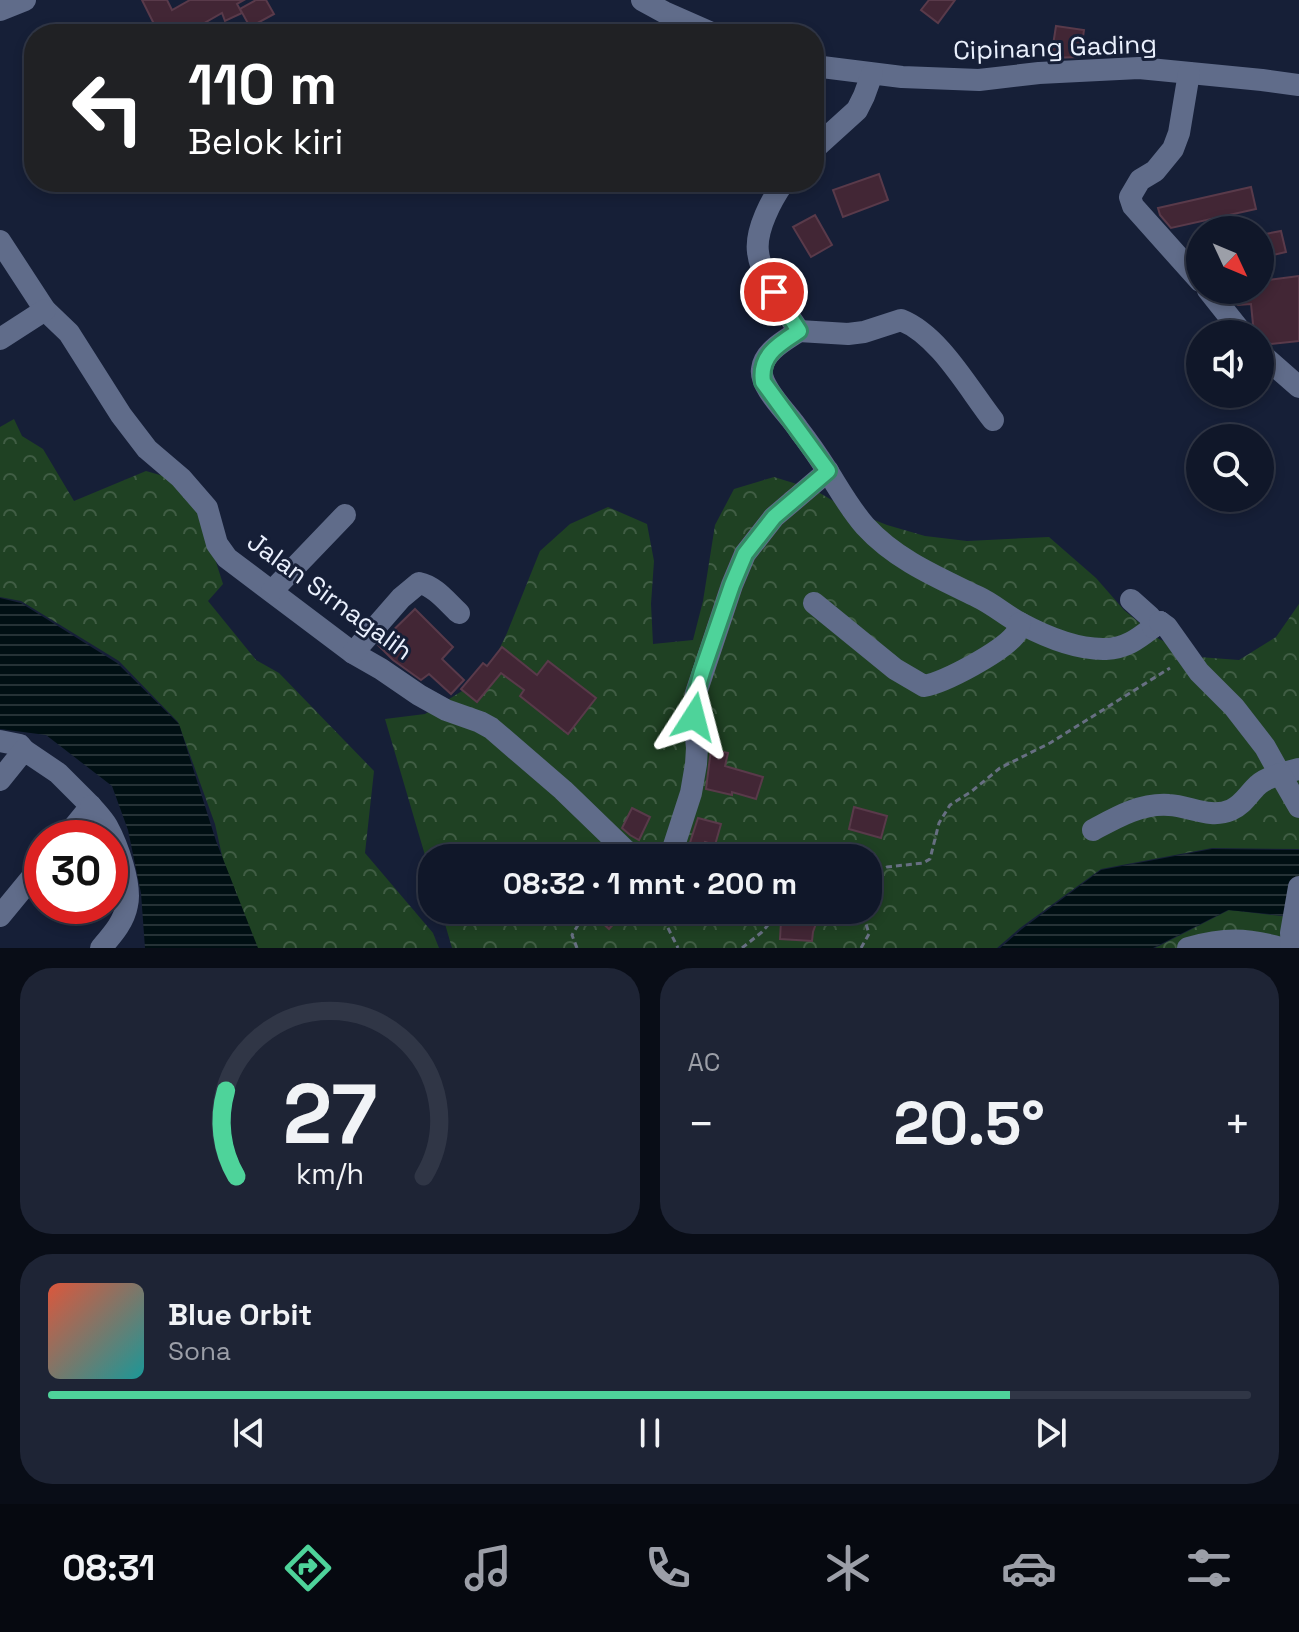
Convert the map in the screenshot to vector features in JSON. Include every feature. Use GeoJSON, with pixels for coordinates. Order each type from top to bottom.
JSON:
{"type":"FeatureCollection","features":[{"type":"Feature","properties":{"kind":"street"},"geometry":{"type":"LineString","coordinates":[[0,10],[25,0]]}},
{"type":"Feature","properties":{"kind":"street"},"geometry":{"type":"LineString","coordinates":[[642,0],[669,6],[698,24]]}},
{"type":"Feature","properties":{"kind":"street","name":"Cipinang Gading"},"geometry":{"type":"LineString","coordinates":[[824,67],[872,74],[979,80],[1039,73],[1139,68],[1299,85]]}},
{"type":"Feature","properties":{"kind":"street"},"geometry":{"type":"LineString","coordinates":[[1186,265],[1133,206],[1130,197],[1140,180],[1155,171],[1173,149],[1179,133],[1189,73]]}},
{"type":"Feature","properties":{"kind":"street"},"geometry":{"type":"LineString","coordinates":[[824,140],[857,110],[872,74]]}},
{"type":"Feature","properties":{"kind":"street"},"geometry":{"type":"LineString","coordinates":[[778,192],[769,206],[758,253],[774,292],[799,331]]}},
{"type":"Feature","properties":{"kind":"street","name":"Jalan Sirnagalih"},"geometry":{"type":"LineString","coordinates":[[0,241],[45,310],[69,333],[121,415],[147,449],[181,478],[207,508],[217,544],[227,558],[353,653],[446,710],[491,728],[619,844]]}},
{"type":"Feature","properties":{"kind":"street"},"geometry":{"type":"LineString","coordinates":[[1219,304],[1232,320]]}},
{"type":"Feature","properties":{"kind":"street"},"geometry":{"type":"LineString","coordinates":[[0,339],[45,310]]}},
{"type":"Feature","properties":{"kind":"street"},"geometry":{"type":"LineString","coordinates":[[993,420],[927,336],[914,325],[901,320],[848,334],[799,331],[765,358],[761,371],[763,382],[843,496],[865,525],[894,553],[954,587],[979,597],[1020,623],[1074,646],[1107,649],[1130,644],[1160,622]]}},
{"type":"Feature","properties":{"kind":"street"},"geometry":{"type":"LineString","coordinates":[[1274,365],[1299,387]]}},
{"type":"Feature","properties":{"kind":"street"},"geometry":{"type":"LineString","coordinates":[[675,844],[691,793],[696,764],[696,693],[732,585],[745,554],[774,517],[828,471]]}},
{"type":"Feature","properties":{"kind":"street"},"geometry":{"type":"LineString","coordinates":[[272,591],[345,515]]}},
{"type":"Feature","properties":{"kind":"street"},"geometry":{"type":"LineString","coordinates":[[353,653],[401,598],[419,583],[436,591],[459,613]]}},
{"type":"Feature","properties":{"kind":"street"},"geometry":{"type":"LineString","coordinates":[[1131,600],[1150,617],[1153,627],[1160,622]]}},
{"type":"Feature","properties":{"kind":"street"},"geometry":{"type":"LineString","coordinates":[[814,603],[895,669],[924,686],[954,675],[1000,648],[1016,634],[1020,623]]}},
{"type":"Feature","properties":{"kind":"street"},"geometry":{"type":"LineString","coordinates":[[1160,622],[1167,627],[1199,672],[1290,771],[1299,807]]}},
{"type":"Feature","properties":{"kind":"street"},"geometry":{"type":"LineString","coordinates":[[0,741],[20,745],[58,773],[107,825],[129,892],[123,920],[101,948]]}},
{"type":"Feature","properties":{"kind":"street"},"geometry":{"type":"LineString","coordinates":[[0,780],[24,750]]}},
{"type":"Feature","properties":{"kind":"street"},"geometry":{"type":"LineString","coordinates":[[1093,830],[1129,812],[1156,805],[1173,805],[1213,814],[1231,810],[1243,802],[1258,784],[1290,771]]}},
{"type":"Feature","properties":{"kind":"street"},"geometry":{"type":"LineString","coordinates":[[80,820],[91,806]]}},
{"type":"Feature","properties":{"kind":"street"},"geometry":{"type":"LineString","coordinates":[[0,916],[24,887]]}},
{"type":"Feature","properties":{"kind":"street"},"geometry":{"type":"LineString","coordinates":[[1188,948],[1220,941],[1288,943],[1299,887]]}},
{"type":"Feature","properties":{"kind":"path"},"geometry":{"type":"LineString","coordinates":[[882,869],[923,863],[930,859],[939,823],[950,805],[1000,768],[1050,743],[1188,656]]}},
{"type":"Feature","properties":{"kind":"path"},"geometry":{"type":"LineString","coordinates":[[577,948],[572,935],[579,924]]}},
{"type":"Feature","properties":{"kind":"path"},"geometry":{"type":"LineString","coordinates":[[666,924],[678,948]]}},
{"type":"Feature","properties":{"kind":"path"},"geometry":{"type":"LineString","coordinates":[[742,948],[768,924]]}},
{"type":"Feature","properties":{"kind":"path"},"geometry":{"type":"LineString","coordinates":[[861,948],[869,934],[866,924]]}},
{"type":"Feature","properties":{"kind":"green space"},"geometry":{"type":"Polygon","coordinates":[[[14,419],[22,436],[43,449],[74,501],[146,471],[174,479],[197,502],[223,584],[208,601],[256,660],[279,673],[374,771],[365,853],[418,915],[418,924],[425,924],[433,933],[439,948],[257,948],[223,860],[215,824],[178,722],[119,661],[21,601],[0,597],[0,427],[14,419]]]}},
{"type":"Feature","properties":{"kind":"green space"},"geometry":{"type":"Polygon","coordinates":[[[774,477],[813,489],[847,509],[887,525],[925,536],[967,541],[1049,537],[1096,578],[1124,610],[1159,639],[1199,657],[1239,660],[1276,637],[1299,604],[1299,849],[1212,848],[1101,869],[997,948],[452,948],[445,924],[882,924],[882,844],[422,844],[385,719],[425,714],[462,691],[493,662],[540,551],[570,524],[608,507],[647,524],[654,561],[651,604],[653,644],[693,640],[703,601],[715,525],[734,489],[774,477]]]}},
{"type":"Feature","properties":{"kind":"green space"},"geometry":{"type":"Polygon","coordinates":[[[1229,910],[1299,918],[1299,948],[1155,948],[1229,910]]]}},
{"type":"Feature","properties":{"kind":"shaded area"},"geometry":{"type":"Polygon","coordinates":[[[0,598],[21,603],[117,663],[179,724],[216,841],[258,948],[145,948],[141,893],[128,820],[124,820],[112,786],[46,735],[0,729],[0,598]]]}},
{"type":"Feature","properties":{"kind":"shaded area"},"geometry":{"type":"Polygon","coordinates":[[[1212,849],[1299,850],[1299,917],[1228,910],[1153,948],[1000,948],[1101,870],[1212,849]]]}},
{"type":"Feature","properties":{"kind":"building"},"geometry":{"type":"Polygon","coordinates":[[[142,0],[167,0],[172,10],[190,0],[244,0],[237,4],[242,13],[225,21],[222,13],[203,24],[154,24],[142,0]]]}},
{"type":"Feature","properties":{"kind":"building"},"geometry":{"type":"Polygon","coordinates":[[[256,0],[266,0],[274,14],[256,24],[248,24],[240,9],[256,0]]]}},
{"type":"Feature","properties":{"kind":"building"},"geometry":{"type":"Polygon","coordinates":[[[929,0],[955,0],[938,23],[921,10],[929,0]]]}},
{"type":"Feature","properties":{"kind":"building"},"geometry":{"type":"Polygon","coordinates":[[[1056,26],[1084,30],[1080,57],[1051,58],[1056,26]]]}},
{"type":"Feature","properties":{"kind":"building"},"geometry":{"type":"Polygon","coordinates":[[[879,174],[888,200],[843,217],[833,190],[879,174]]]}},
{"type":"Feature","properties":{"kind":"building"},"geometry":{"type":"Polygon","coordinates":[[[1251,187],[1256,209],[1225,216],[1186,216],[1186,225],[1171,228],[1158,208],[1251,187]]]}},
{"type":"Feature","properties":{"kind":"building"},"geometry":{"type":"Polygon","coordinates":[[[815,215],[832,245],[811,257],[793,227],[815,215]]]}},
{"type":"Feature","properties":{"kind":"building"},"geometry":{"type":"Polygon","coordinates":[[[1281,231],[1286,252],[1274,255],[1274,232],[1281,231]]]}},
{"type":"Feature","properties":{"kind":"building"},"geometry":{"type":"Polygon","coordinates":[[[1299,276],[1299,341],[1274,344],[1274,320],[1253,320],[1251,304],[1274,304],[1274,279],[1299,276]]]}},
{"type":"Feature","properties":{"kind":"building"},"geometry":{"type":"Polygon","coordinates":[[[415,609],[453,647],[442,659],[464,680],[451,694],[429,674],[421,680],[378,645],[415,609]]]}},
{"type":"Feature","properties":{"kind":"building"},"geometry":{"type":"Polygon","coordinates":[[[502,647],[537,675],[548,661],[596,698],[568,734],[520,696],[524,690],[501,673],[477,702],[461,689],[483,663],[487,666],[502,647]]]}},
{"type":"Feature","properties":{"kind":"building"},"geometry":{"type":"Polygon","coordinates":[[[711,749],[728,753],[725,766],[763,777],[756,799],[706,789],[711,749]]]}},
{"type":"Feature","properties":{"kind":"building"},"geometry":{"type":"Polygon","coordinates":[[[854,807],[887,816],[881,838],[849,829],[854,807]]]}},
{"type":"Feature","properties":{"kind":"building"},"geometry":{"type":"Polygon","coordinates":[[[632,808],[650,817],[639,840],[622,828],[632,808]]]}},
{"type":"Feature","properties":{"kind":"building"},"geometry":{"type":"Polygon","coordinates":[[[698,818],[721,824],[715,844],[690,844],[698,818]]]}},
{"type":"Feature","properties":{"kind":"building"},"geometry":{"type":"Polygon","coordinates":[[[781,924],[816,924],[812,941],[780,939],[781,924]]]}},
{"type":"Feature","properties":{"kind":"route"},"geometry":{"type":"LineString","coordinates":[[694,717],[702,672],[745,554],[774,517],[828,471],[763,382],[761,371],[765,358],[799,331],[774,292]]}}]}
